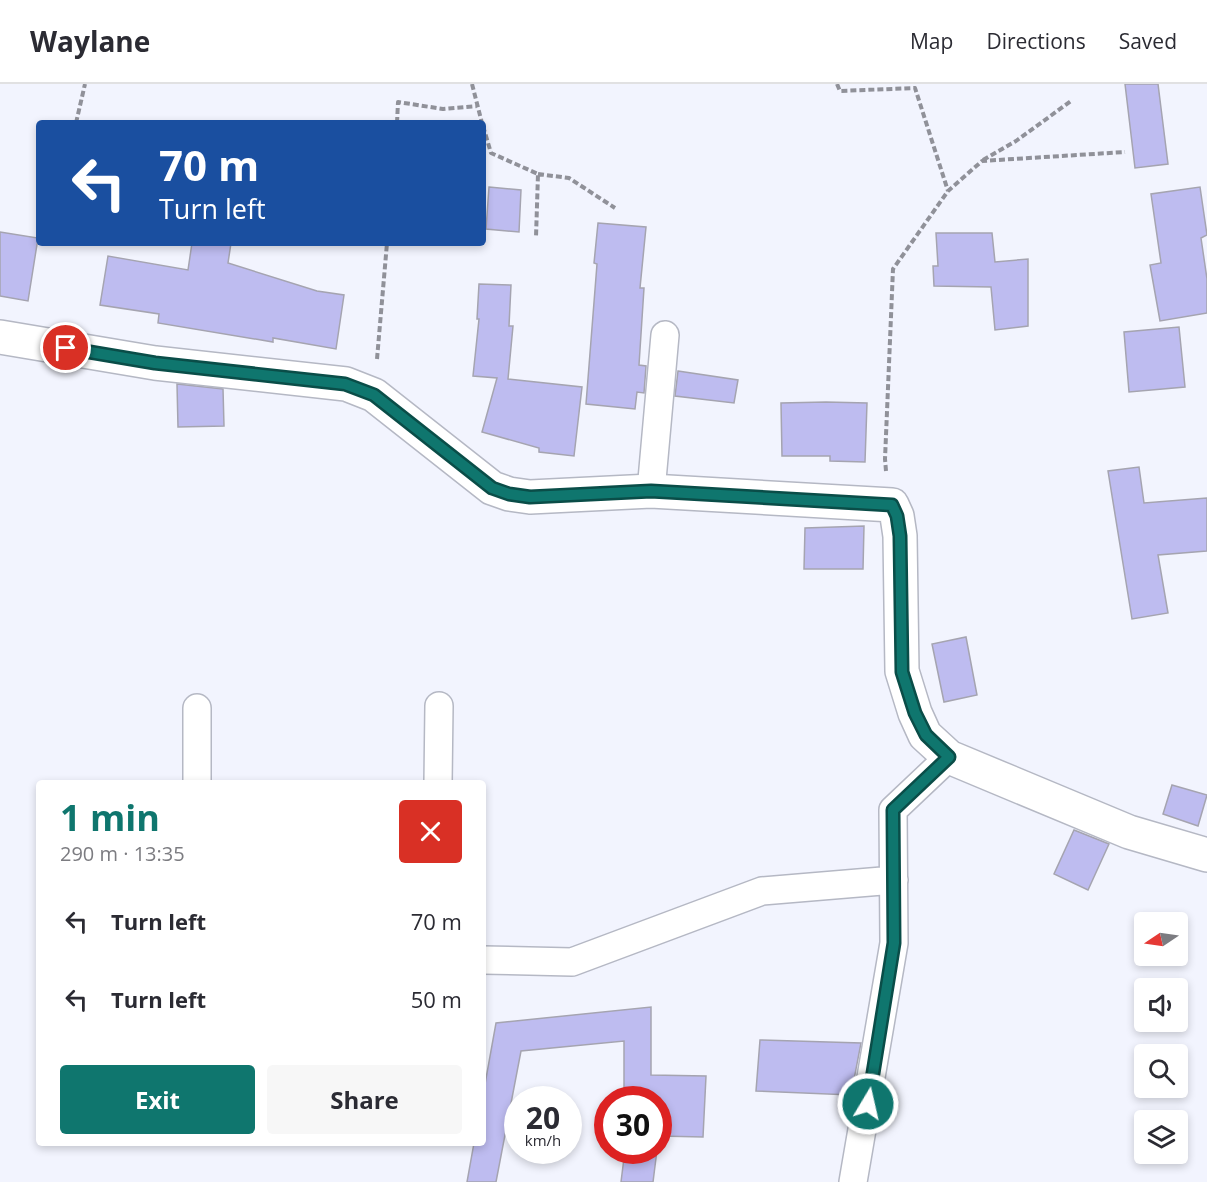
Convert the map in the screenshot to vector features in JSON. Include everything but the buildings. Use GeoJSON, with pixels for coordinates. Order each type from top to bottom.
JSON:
{"type":"FeatureCollection","features":[{"type":"Feature","properties":{"kind":"street"},"geometry":{"type":"LineString","coordinates":[[651,491],[665,335]]}},
{"type":"Feature","properties":{"kind":"street"},"geometry":{"type":"LineString","coordinates":[[0,337],[155,363],[345,384],[374,395],[492,488],[509,494],[530,497],[651,491],[892,505],[897,516],[900,536],[902,672],[915,713],[926,735],[949,757],[1129,832],[1207,855]]}},
{"type":"Feature","properties":{"kind":"street"},"geometry":{"type":"LineString","coordinates":[[438,780],[439,706]]}},
{"type":"Feature","properties":{"kind":"street"},"geometry":{"type":"LineString","coordinates":[[197,708],[197,780]]}},
{"type":"Feature","properties":{"kind":"street"},"geometry":{"type":"LineString","coordinates":[[853,1182],[894,943],[893,810],[949,757]]}},
{"type":"Feature","properties":{"kind":"street"},"geometry":{"type":"LineString","coordinates":[[486,960],[572,962],[762,891],[894,880]]}},
{"type":"Feature","properties":{"kind":"path"},"geometry":{"type":"LineString","coordinates":[[77,120],[85,84]]}},
{"type":"Feature","properties":{"kind":"path"},"geometry":{"type":"LineString","coordinates":[[472,84],[481,120]]}},
{"type":"Feature","properties":{"kind":"path"},"geometry":{"type":"LineString","coordinates":[[837,84],[840,90],[914,86],[948,191]]}},
{"type":"Feature","properties":{"kind":"path"},"geometry":{"type":"LineString","coordinates":[[892,505],[885,459],[893,268],[948,191],[982,161],[1016,141],[1071,100]]}},
{"type":"Feature","properties":{"kind":"path"},"geometry":{"type":"LineString","coordinates":[[397,120],[398,102],[443,109],[477,106]]}},
{"type":"Feature","properties":{"kind":"path"},"geometry":{"type":"LineString","coordinates":[[486,137],[491,153],[538,174],[569,178],[615,208]]}},
{"type":"Feature","properties":{"kind":"path"},"geometry":{"type":"LineString","coordinates":[[982,161],[1125,152]]}},
{"type":"Feature","properties":{"kind":"path"},"geometry":{"type":"LineString","coordinates":[[536,237],[538,174]]}},
{"type":"Feature","properties":{"kind":"path"},"geometry":{"type":"LineString","coordinates":[[374,395],[387,246]]}},
{"type":"Feature","properties":{"kind":"route"},"geometry":{"type":"LineString","coordinates":[[66,348],[155,363],[345,384],[374,395],[492,488],[509,494],[530,497],[651,491],[892,505],[897,516],[900,536],[902,672],[915,713],[926,735],[949,757],[893,810],[894,943],[868,1104]]}}]}
